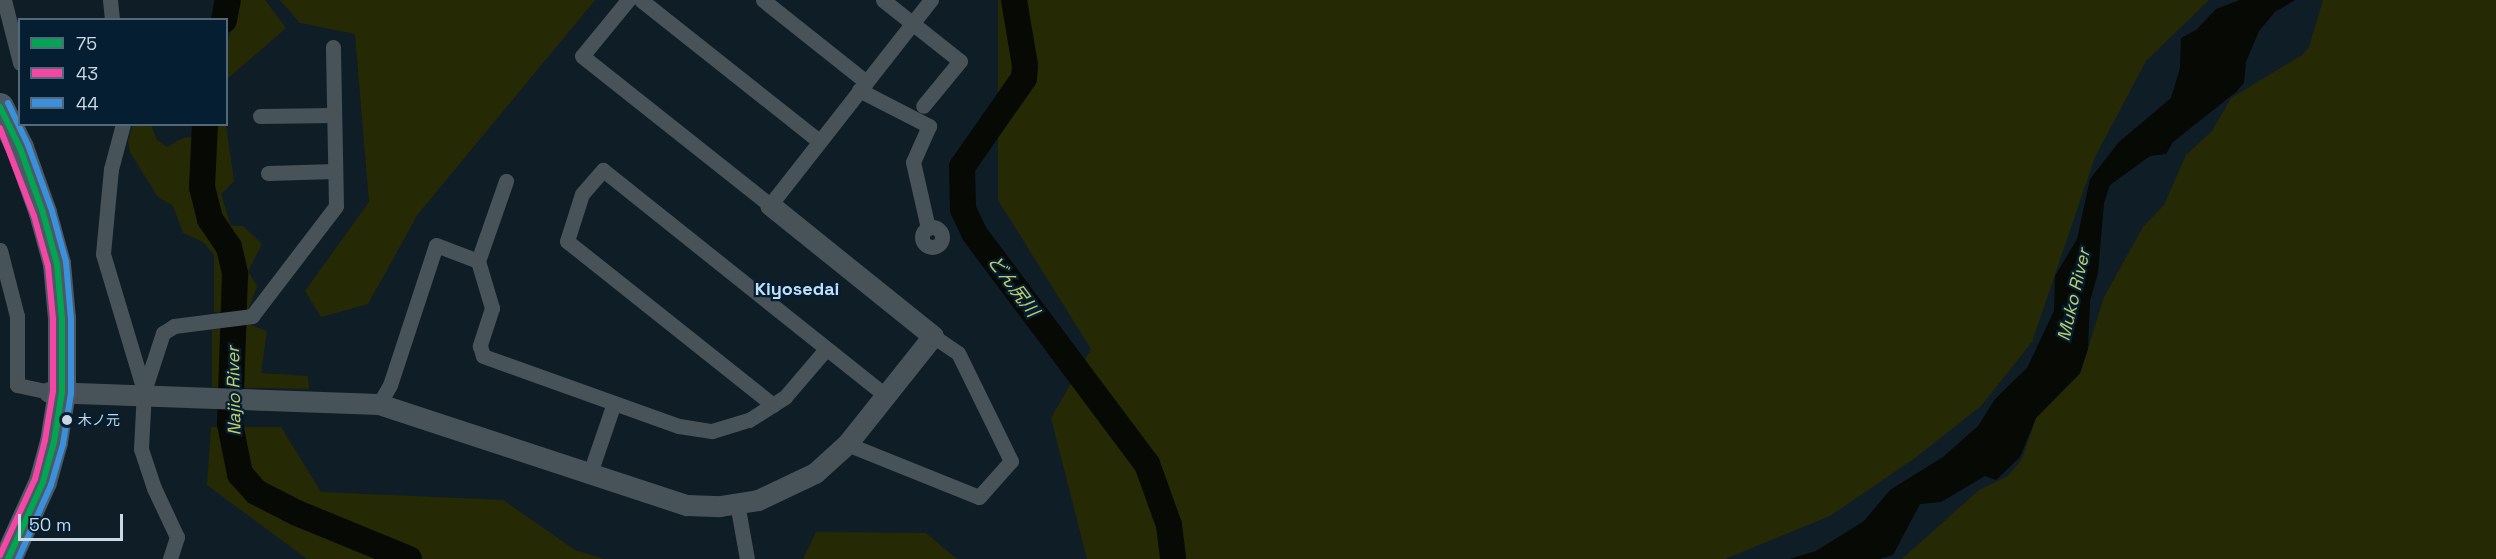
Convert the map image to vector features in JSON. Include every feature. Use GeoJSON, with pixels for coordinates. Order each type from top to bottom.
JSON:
{"type":"FeatureCollection","features":[{"type":"Feature","properties":{"kind":"highway"},"geometry":{"type":"LineString","coordinates":[[0,107],[32,177],[57,264],[62,319],[43,482],[8,559]]}},
{"type":"Feature","properties":{"kind":"highway"},"geometry":{"type":"LineString","coordinates":[[0,150],[23,197],[41,254],[55,392],[27,484],[0,553]]}},
{"type":"Feature","properties":{"kind":"street"},"geometry":{"type":"LineString","coordinates":[[4,0],[18,55]]}},
{"type":"Feature","properties":{"kind":"street"},"geometry":{"type":"LineString","coordinates":[[110,0],[111,18]]}},
{"type":"Feature","properties":{"kind":"street"},"geometry":{"type":"LineString","coordinates":[[628,0],[582,56],[933,336],[958,352],[1011,461],[979,496],[847,444]]}},
{"type":"Feature","properties":{"kind":"street"},"geometry":{"type":"LineString","coordinates":[[641,0],[819,141]]}},
{"type":"Feature","properties":{"kind":"street"},"geometry":{"type":"LineString","coordinates":[[763,0],[862,86],[929,126],[913,162],[928,228]]}},
{"type":"Feature","properties":{"kind":"street"},"geometry":{"type":"LineString","coordinates":[[883,0],[960,61],[923,106]]}},
{"type":"Feature","properties":{"kind":"street"},"geometry":{"type":"LineString","coordinates":[[770,205],[931,0]]}},
{"type":"Feature","properties":{"kind":"street"},"geometry":{"type":"LineString","coordinates":[[170,559],[177,537],[154,488],[141,449],[144,391],[163,333],[174,326],[252,316],[336,206],[333,47]]}},
{"type":"Feature","properties":{"kind":"street"},"geometry":{"type":"LineString","coordinates":[[260,116],[334,115]]}},
{"type":"Feature","properties":{"kind":"street"},"geometry":{"type":"LineString","coordinates":[[122,126],[111,169],[103,254],[144,391]]}},
{"type":"Feature","properties":{"kind":"street"},"geometry":{"type":"LineString","coordinates":[[773,405],[567,241],[582,194],[603,170],[885,395]]}},
{"type":"Feature","properties":{"kind":"street"},"geometry":{"type":"LineString","coordinates":[[268,173],[335,171]]}},
{"type":"Feature","properties":{"kind":"street"},"geometry":{"type":"LineString","coordinates":[[506,181],[478,261],[492,308],[480,346],[483,357],[679,426],[712,430],[749,420],[785,397],[826,349]]}},
{"type":"Feature","properties":{"kind":"street"},"geometry":{"type":"LineString","coordinates":[[379,404],[390,385],[436,245],[478,261]]}},
{"type":"Feature","properties":{"kind":"street"},"geometry":{"type":"LineString","coordinates":[[0,250],[17,316],[17,385],[55,392],[108,392],[379,404],[589,476],[687,505],[758,500],[815,473],[847,444],[933,336]]}},
{"type":"Feature","properties":{"kind":"street"},"geometry":{"type":"LineString","coordinates":[[589,476],[614,403]]}},
{"type":"Feature","properties":{"kind":"street"},"geometry":{"type":"LineString","coordinates":[[737,503],[747,559]]}},
{"type":"Feature","properties":{"kind":"green space"},"geometry":{"type":"Polygon","coordinates":[[[239,0],[265,0],[286,28],[228,78],[228,41],[239,0]]]}},
{"type":"Feature","properties":{"kind":"green space"},"geometry":{"type":"Polygon","coordinates":[[[280,0],[595,0],[418,214],[368,304],[321,317],[305,291],[369,202],[355,34],[300,23],[280,0]]]}},
{"type":"Feature","properties":{"kind":"green space"},"geometry":{"type":"Polygon","coordinates":[[[998,0],[2209,0],[2146,61],[2095,157],[2032,342],[1981,406],[1915,458],[1830,516],[1725,559],[1087,559],[1051,418],[1091,349],[998,200],[998,0]]]}},
{"type":"Feature","properties":{"kind":"green space"},"geometry":{"type":"Polygon","coordinates":[[[2323,0],[2496,0],[2496,559],[1902,559],[1979,490],[2008,476],[2022,459],[2036,418],[2080,374],[2104,297],[2143,227],[2164,205],[2186,155],[2212,131],[2231,98],[2302,55],[2309,47],[2323,0]]]}},
{"type":"Feature","properties":{"kind":"green space"},"geometry":{"type":"Polygon","coordinates":[[[133,126],[151,126],[157,140],[167,147],[183,138],[214,134],[215,126],[226,126],[234,181],[221,194],[231,226],[243,226],[262,244],[248,271],[257,286],[248,311],[214,312],[214,255],[203,242],[183,233],[173,206],[158,197],[130,152],[128,140],[133,126]]]}},
{"type":"Feature","properties":{"kind":"green space"},"geometry":{"type":"Polygon","coordinates":[[[249,324],[267,331],[261,373],[308,376],[309,389],[212,387],[212,330],[249,324]]]}},
{"type":"Feature","properties":{"kind":"green space"},"geometry":{"type":"Polygon","coordinates":[[[211,427],[281,427],[321,492],[503,500],[575,550],[604,559],[307,559],[207,485],[211,427]]]}},
{"type":"Feature","properties":{"kind":"green space"},"geometry":{"type":"Polygon","coordinates":[[[816,532],[926,533],[957,559],[803,559],[816,532]]]}},
{"type":"Feature","properties":{"kind":"water","name":"Muko River"},"geometry":{"type":"Polygon","coordinates":[[[2240,0],[2295,0],[2275,12],[2259,31],[2246,62],[2244,83],[2236,92],[2173,142],[2166,154],[2150,156],[2110,185],[2104,203],[2098,273],[2090,301],[2088,349],[2080,373],[2036,418],[2020,457],[1996,480],[1985,476],[1941,502],[1920,504],[1893,555],[1880,559],[1789,559],[1816,551],[1864,521],[1890,490],[1943,457],[1978,426],[1995,399],[2027,368],[2054,311],[2055,276],[2077,239],[2090,179],[2119,142],[2171,98],[2180,68],[2181,38],[2196,30],[2216,9],[2240,0]]]}},
{"type":"Feature","properties":{"kind":"waterway","name":"Najio River"},"geometry":{"type":"LineString","coordinates":[[224,18],[228,0]]}},
{"type":"Feature","properties":{"kind":"waterway","name":"どん尻川"},"geometry":{"type":"LineString","coordinates":[[1014,0],[1025,65],[1024,78],[962,167],[963,209],[974,233],[1147,464],[1169,525],[1173,559]]}},
{"type":"Feature","properties":{"kind":"waterway","name":"Najio River"},"geometry":{"type":"LineString","coordinates":[[205,126],[202,187],[210,219],[229,247],[235,274],[230,424],[240,474],[256,492],[297,513],[409,559]]}},
{"type":"Feature","properties":{"kind":"transit line","name":"44"},"geometry":{"type":"LineString","coordinates":[[8,103],[18,124]]}},
{"type":"Feature","properties":{"kind":"transit line","name":"75"},"geometry":{"type":"LineString","coordinates":[[0,107],[20,148],[43,213],[57,264],[62,319],[62,392],[54,442],[43,482],[8,559]]}},
{"type":"Feature","properties":{"kind":"transit line","name":"44"},"geometry":{"type":"LineString","coordinates":[[18,559],[51,485],[63,444],[71,393],[71,319],[66,262],[52,211],[19,126]]}},
{"type":"Feature","properties":{"kind":"transit line","name":"43"},"geometry":{"type":"LineString","coordinates":[[0,128],[34,216],[48,266],[53,319],[53,391],[45,440],[35,479],[0,555]]}},
{"type":"Feature","properties":{"kind":"place","name":"木ノ元"},"geometry":{"type":"Point","coordinates":[67,420]}},
{"type":"Feature","properties":{"kind":"district","name":"Kiyosedai"},"geometry":{"type":"Point","coordinates":[797,289]}}]}
